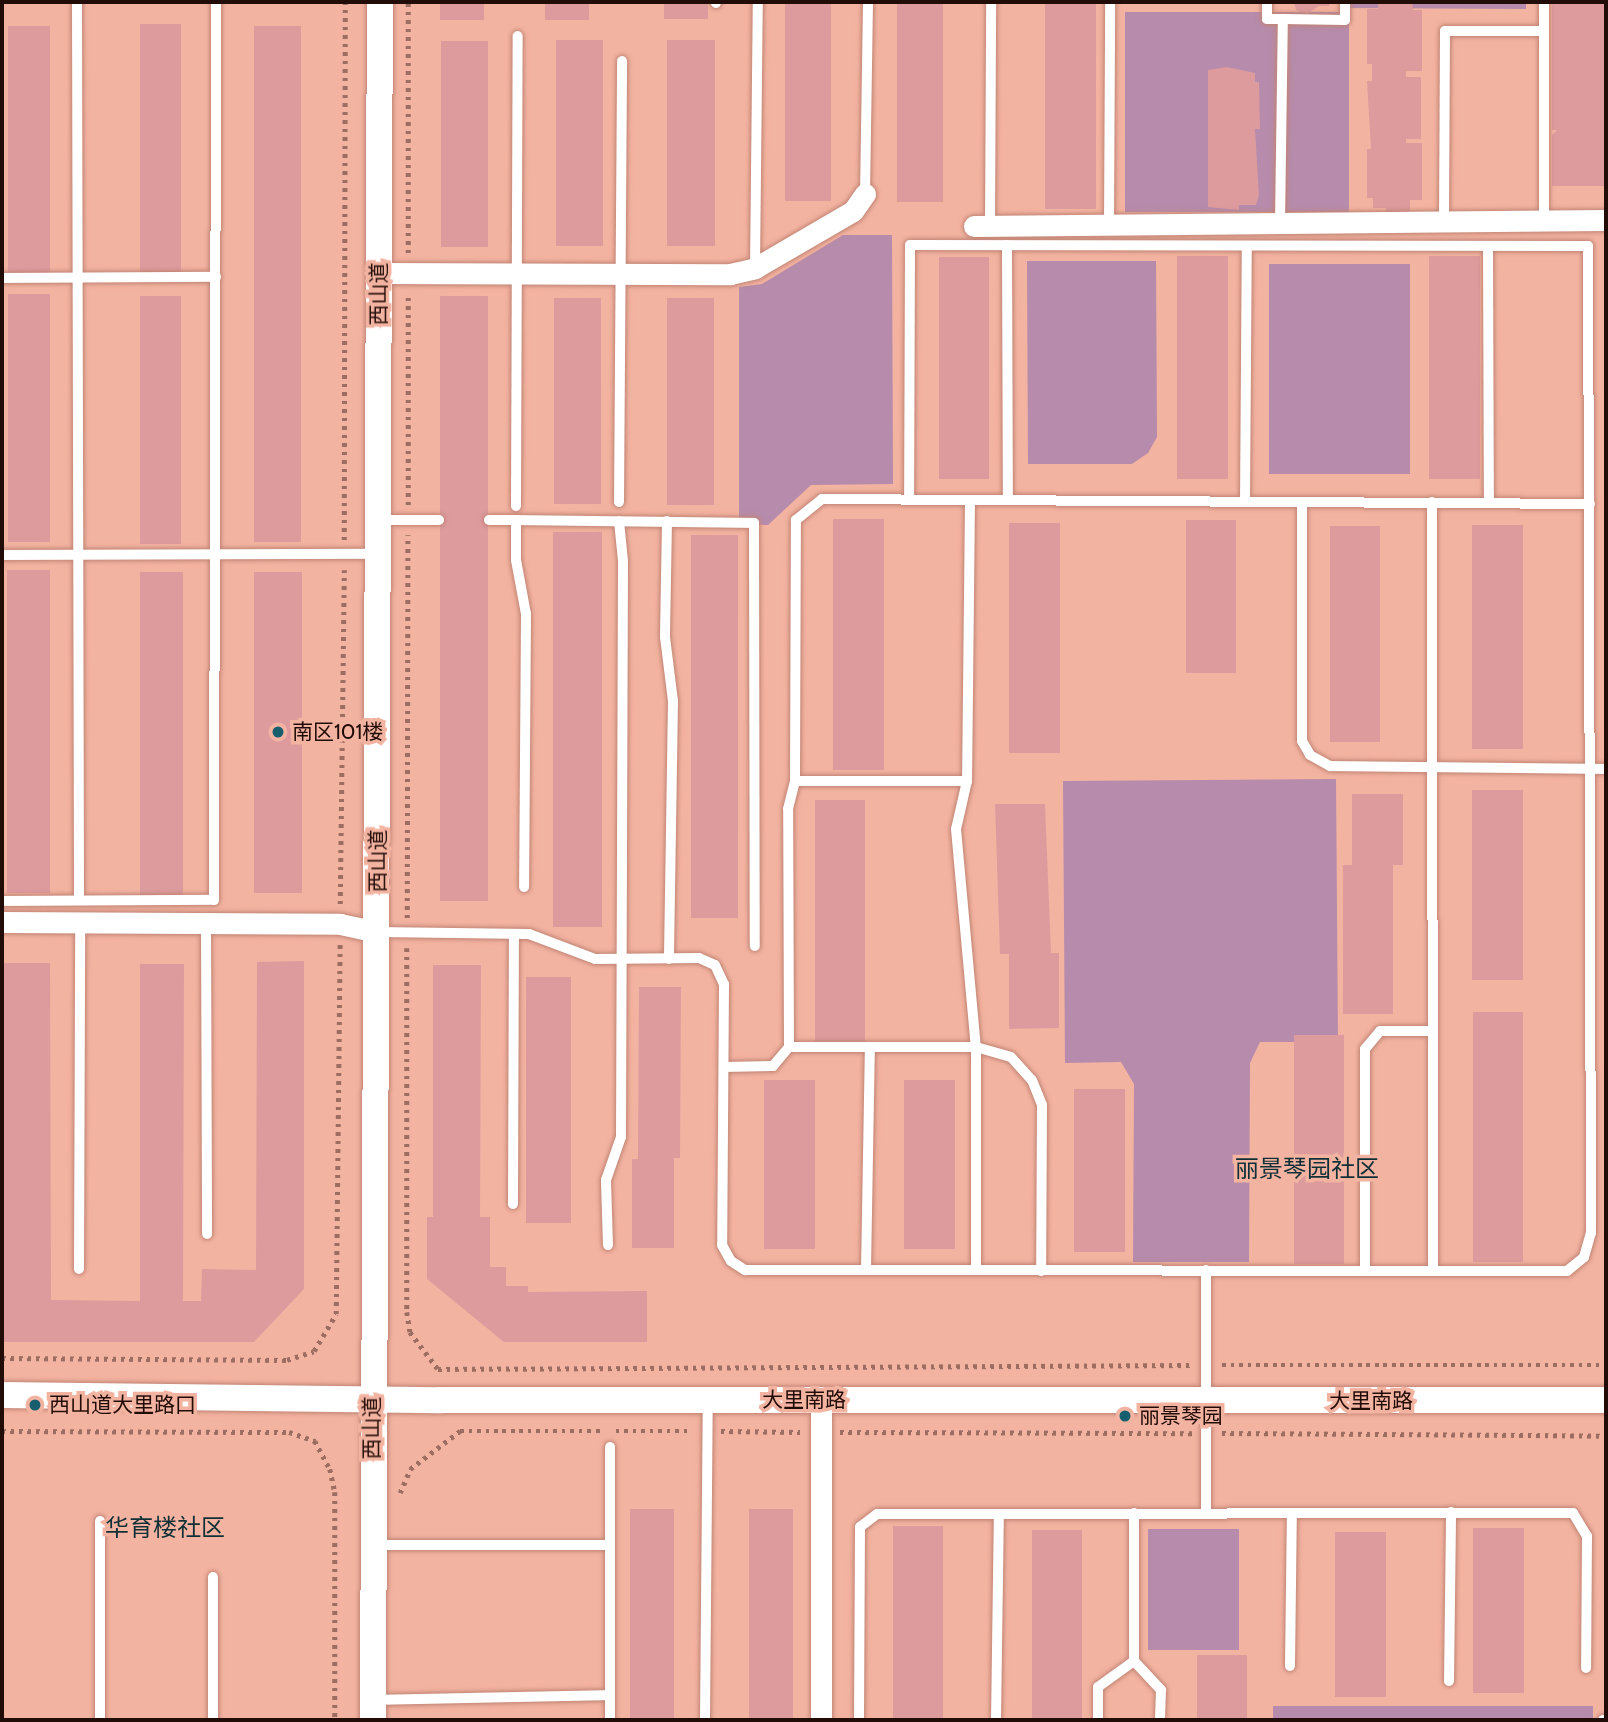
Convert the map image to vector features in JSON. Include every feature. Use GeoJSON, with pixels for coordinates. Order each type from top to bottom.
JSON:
{"type":"FeatureCollection","features":[{"type":"Feature","properties":{"kind":"street","name":"西山道"},"geometry":{"type":"LineString","coordinates":[[372,1710],[380,2]]}},
{"type":"Feature","properties":{"kind":"street"},"geometry":{"type":"LineString","coordinates":[[379,273],[515,271],[730,274],[755,268],[853,211],[865,194]]}},
{"type":"Feature","properties":{"kind":"street"},"geometry":{"type":"LineString","coordinates":[[982,226],[1606,220]]}},
{"type":"Feature","properties":{"kind":"street"},"geometry":{"type":"LineString","coordinates":[[2,922],[340,923],[377,932]]}},
{"type":"Feature","properties":{"kind":"street","name":"大里南路"},"geometry":{"type":"LineString","coordinates":[[2,1395],[708,1400],[1606,1399]]}},
{"type":"Feature","properties":{"kind":"street"},"geometry":{"type":"LineString","coordinates":[[821,1400],[821,1720]]}},
{"type":"Feature","properties":{"kind":"lane"},"geometry":{"type":"LineString","coordinates":[[77,2],[79,900]]}},
{"type":"Feature","properties":{"kind":"lane"},"geometry":{"type":"LineString","coordinates":[[2,901],[214,900],[216,2]]}},
{"type":"Feature","properties":{"kind":"lane"},"geometry":{"type":"LineString","coordinates":[[755,268],[758,2]]}},
{"type":"Feature","properties":{"kind":"lane"},"geometry":{"type":"LineString","coordinates":[[865,194],[868,2]]}},
{"type":"Feature","properties":{"kind":"lane"},"geometry":{"type":"LineString","coordinates":[[982,226],[991,2]]}},
{"type":"Feature","properties":{"kind":"lane"},"geometry":{"type":"LineString","coordinates":[[1109,225],[1110,2]]}},
{"type":"Feature","properties":{"kind":"lane"},"geometry":{"type":"LineString","coordinates":[[1267,2],[1267,19],[1345,20],[1345,2]]}},
{"type":"Feature","properties":{"kind":"lane"},"geometry":{"type":"LineString","coordinates":[[1544,2],[1544,220]]}},
{"type":"Feature","properties":{"kind":"lane"},"geometry":{"type":"LineString","coordinates":[[1280,223],[1283,19]]}},
{"type":"Feature","properties":{"kind":"lane"},"geometry":{"type":"LineString","coordinates":[[1444,221],[1445,31],[1544,32]]}},
{"type":"Feature","properties":{"kind":"lane"},"geometry":{"type":"LineString","coordinates":[[516,506],[518,36]]}},
{"type":"Feature","properties":{"kind":"lane"},"geometry":{"type":"LineString","coordinates":[[619,502],[622,61]]}},
{"type":"Feature","properties":{"kind":"lane"},"geometry":{"type":"LineString","coordinates":[[377,932],[529,934],[595,959],[699,958],[715,965],[724,984],[722,1245],[731,1261],[745,1270],[1567,1271],[1584,1257],[1591,1233],[1588,246],[910,244],[909,500]]}},
{"type":"Feature","properties":{"kind":"lane"},"geometry":{"type":"LineString","coordinates":[[1007,246],[1008,500]]}},
{"type":"Feature","properties":{"kind":"lane"},"geometry":{"type":"LineString","coordinates":[[1245,502],[1247,246]]}},
{"type":"Feature","properties":{"kind":"lane"},"geometry":{"type":"LineString","coordinates":[[1488,246],[1489,502]]}},
{"type":"Feature","properties":{"kind":"lane"},"geometry":{"type":"LineString","coordinates":[[2,278],[216,277]]}},
{"type":"Feature","properties":{"kind":"lane"},"geometry":{"type":"LineString","coordinates":[[724,1067],[773,1066],[789,1047],[788,809],[795,781],[796,520],[822,499],[1590,504]]}},
{"type":"Feature","properties":{"kind":"lane"},"geometry":{"type":"LineString","coordinates":[[970,500],[967,781],[956,830],[976,1047],[976,1270]]}},
{"type":"Feature","properties":{"kind":"lane"},"geometry":{"type":"LineString","coordinates":[[1302,502],[1302,741],[1310,755],[1330,766],[1606,769]]}},
{"type":"Feature","properties":{"kind":"lane"},"geometry":{"type":"LineString","coordinates":[[1432,502],[1433,1270]]}},
{"type":"Feature","properties":{"kind":"lane"},"geometry":{"type":"LineString","coordinates":[[378,520],[439,520]]}},
{"type":"Feature","properties":{"kind":"lane"},"geometry":{"type":"LineString","coordinates":[[489,520],[754,523],[755,946]]}},
{"type":"Feature","properties":{"kind":"lane"},"geometry":{"type":"LineString","coordinates":[[516,520],[516,560],[526,614],[524,887]]}},
{"type":"Feature","properties":{"kind":"lane"},"geometry":{"type":"LineString","coordinates":[[607,1245],[606,1180],[621,1137],[623,561],[618,521]]}},
{"type":"Feature","properties":{"kind":"lane"},"geometry":{"type":"LineString","coordinates":[[667,521],[665,637],[673,701],[669,958]]}},
{"type":"Feature","properties":{"kind":"lane"},"geometry":{"type":"LineString","coordinates":[[2,555],[378,554]]}},
{"type":"Feature","properties":{"kind":"lane"},"geometry":{"type":"LineString","coordinates":[[795,781],[967,781]]}},
{"type":"Feature","properties":{"kind":"lane"},"geometry":{"type":"LineString","coordinates":[[79,1269],[80,922]]}},
{"type":"Feature","properties":{"kind":"lane"},"geometry":{"type":"LineString","coordinates":[[206,922],[207,1234]]}},
{"type":"Feature","properties":{"kind":"lane"},"geometry":{"type":"LineString","coordinates":[[513,1204],[514,934]]}},
{"type":"Feature","properties":{"kind":"lane"},"geometry":{"type":"LineString","coordinates":[[1366,1270],[1366,1049],[1380,1031],[1432,1031]]}},
{"type":"Feature","properties":{"kind":"lane"},"geometry":{"type":"LineString","coordinates":[[789,1047],[976,1047],[1011,1057],[1032,1080],[1042,1105],[1041,1271]]}},
{"type":"Feature","properties":{"kind":"lane"},"geometry":{"type":"LineString","coordinates":[[866,1270],[870,1047]]}},
{"type":"Feature","properties":{"kind":"lane"},"geometry":{"type":"LineString","coordinates":[[1206,1270],[1206,1513]]}},
{"type":"Feature","properties":{"kind":"lane"},"geometry":{"type":"LineString","coordinates":[[705,1720],[708,1400]]}},
{"type":"Feature","properties":{"kind":"lane"},"geometry":{"type":"LineString","coordinates":[[610,1447],[610,1720]]}},
{"type":"Feature","properties":{"kind":"lane"},"geometry":{"type":"LineString","coordinates":[[1449,1681],[1451,1512]]}},
{"type":"Feature","properties":{"kind":"lane"},"geometry":{"type":"LineString","coordinates":[[1134,1513],[1133,1661],[1161,1690],[1160,1720]]}},
{"type":"Feature","properties":{"kind":"lane"},"geometry":{"type":"LineString","coordinates":[[1290,1667],[1292,1513]]}},
{"type":"Feature","properties":{"kind":"lane"},"geometry":{"type":"LineString","coordinates":[[859,1720],[860,1527],[877,1514],[1573,1513],[1587,1536],[1586,1668]]}},
{"type":"Feature","properties":{"kind":"lane"},"geometry":{"type":"LineString","coordinates":[[996,1720],[999,1514]]}},
{"type":"Feature","properties":{"kind":"lane"},"geometry":{"type":"LineString","coordinates":[[100,1521],[100,1720]]}},
{"type":"Feature","properties":{"kind":"lane"},"geometry":{"type":"LineString","coordinates":[[372,1545],[610,1545]]}},
{"type":"Feature","properties":{"kind":"lane"},"geometry":{"type":"LineString","coordinates":[[213,1577],[213,1720]]}},
{"type":"Feature","properties":{"kind":"lane"},"geometry":{"type":"LineString","coordinates":[[1098,1720],[1098,1687],[1133,1661]]}},
{"type":"Feature","properties":{"kind":"lane"},"geometry":{"type":"LineString","coordinates":[[372,1710],[610,1695]]}},
{"type":"Feature","properties":{"kind":"path"},"geometry":{"type":"LineString","coordinates":[[2,1358],[287,1360],[314,1351],[336,1314],[344,554],[345,2]]}},
{"type":"Feature","properties":{"kind":"path"},"geometry":{"type":"LineString","coordinates":[[408,2],[407,1312],[410,1332],[438,1369],[1606,1365]]}},
{"type":"Feature","properties":{"kind":"path"},"geometry":{"type":"LineString","coordinates":[[2,1431],[289,1432],[315,1441],[330,1469],[335,1492],[335,1720]]}},
{"type":"Feature","properties":{"kind":"path"},"geometry":{"type":"LineString","coordinates":[[410,1469],[460,1431],[1606,1436]]}},
{"type":"Feature","properties":{"kind":"shaded area"},"geometry":{"type":"Polygon","coordinates":[[[1346,2],[1526,2],[1526,9],[1346,8],[1346,2]]]}},
{"type":"Feature","properties":{"kind":"shaded area"},"geometry":{"type":"Polygon","coordinates":[[[1125,12],[1349,12],[1349,212],[1125,212],[1125,12]]]}},
{"type":"Feature","properties":{"kind":"shaded area"},"geometry":{"type":"Polygon","coordinates":[[[843,235],[892,235],[893,484],[811,485],[768,525],[739,524],[739,287],[762,284],[843,235]]]}},
{"type":"Feature","properties":{"kind":"shaded area"},"geometry":{"type":"Polygon","coordinates":[[[1027,261],[1156,261],[1157,437],[1148,453],[1132,464],[1028,464],[1027,261]]]}},
{"type":"Feature","properties":{"kind":"shaded area"},"geometry":{"type":"Polygon","coordinates":[[[1269,264],[1410,264],[1410,474],[1269,474],[1269,264]]]}},
{"type":"Feature","properties":{"kind":"shaded area"},"geometry":{"type":"Polygon","coordinates":[[[1336,779],[1338,1042],[1260,1042],[1250,1063],[1249,1262],[1133,1262],[1134,1084],[1121,1062],[1065,1063],[1063,781],[1336,779]]]}},
{"type":"Feature","properties":{"kind":"shaded area"},"geometry":{"type":"Polygon","coordinates":[[[1148,1529],[1239,1529],[1239,1650],[1148,1650],[1148,1529]]]}},
{"type":"Feature","properties":{"kind":"shaded area"},"geometry":{"type":"Polygon","coordinates":[[[1273,1706],[1593,1706],[1593,1720],[1273,1720],[1273,1706]]]}},
{"type":"Feature","properties":{"kind":"building"},"geometry":{"type":"Polygon","coordinates":[[[440,2],[484,2],[484,20],[440,20],[440,2]]]}},
{"type":"Feature","properties":{"kind":"building"},"geometry":{"type":"Polygon","coordinates":[[[545,2],[589,2],[589,20],[545,20],[545,2]]]}},
{"type":"Feature","properties":{"kind":"building"},"geometry":{"type":"Polygon","coordinates":[[[664,2],[708,2],[708,19],[664,19],[664,2]]]}},
{"type":"Feature","properties":{"kind":"building"},"geometry":{"type":"Polygon","coordinates":[[[785,2],[831,2],[831,201],[785,201],[785,2]]]}},
{"type":"Feature","properties":{"kind":"building"},"geometry":{"type":"Polygon","coordinates":[[[897,2],[943,2],[943,202],[897,202],[897,2]]]}},
{"type":"Feature","properties":{"kind":"building"},"geometry":{"type":"Polygon","coordinates":[[[1045,2],[1096,2],[1096,209],[1045,209],[1045,2]]]}},
{"type":"Feature","properties":{"kind":"building"},"geometry":{"type":"Polygon","coordinates":[[[1294,2],[1329,2],[1329,6],[1319,6],[1307,14],[1296,10],[1294,2]]]}},
{"type":"Feature","properties":{"kind":"building"},"geometry":{"type":"Polygon","coordinates":[[[1378,2],[1412,2],[1413,10],[1422,10],[1422,71],[1406,71],[1406,77],[1421,77],[1421,139],[1406,139],[1406,143],[1422,143],[1422,200],[1410,200],[1410,213],[1386,213],[1386,208],[1373,208],[1373,198],[1367,198],[1367,149],[1371,149],[1367,81],[1372,81],[1372,64],[1367,64],[1367,9],[1378,9],[1378,2]]]}},
{"type":"Feature","properties":{"kind":"building"},"geometry":{"type":"Polygon","coordinates":[[[1552,2],[1606,2],[1606,186],[1552,186],[1552,135],[1557,130],[1552,130],[1552,2]]]}},
{"type":"Feature","properties":{"kind":"building"},"geometry":{"type":"Polygon","coordinates":[[[140,24],[181,24],[181,272],[140,272],[140,24]]]}},
{"type":"Feature","properties":{"kind":"building"},"geometry":{"type":"Polygon","coordinates":[[[8,26],[50,26],[50,274],[8,274],[8,26]]]}},
{"type":"Feature","properties":{"kind":"building"},"geometry":{"type":"Polygon","coordinates":[[[254,26],[301,26],[301,542],[254,542],[254,26]]]}},
{"type":"Feature","properties":{"kind":"building"},"geometry":{"type":"Polygon","coordinates":[[[556,40],[603,40],[603,246],[556,246],[556,40]]]}},
{"type":"Feature","properties":{"kind":"building"},"geometry":{"type":"Polygon","coordinates":[[[667,40],[715,40],[715,246],[667,246],[667,40]]]}},
{"type":"Feature","properties":{"kind":"building"},"geometry":{"type":"Polygon","coordinates":[[[441,41],[488,41],[488,247],[441,247],[441,41]]]}},
{"type":"Feature","properties":{"kind":"building"},"geometry":{"type":"Polygon","coordinates":[[[1227,67],[1255,73],[1255,82],[1259,82],[1260,129],[1255,129],[1259,195],[1256,205],[1239,205],[1239,210],[1208,207],[1208,70],[1227,67]]]}},
{"type":"Feature","properties":{"kind":"building"},"geometry":{"type":"Polygon","coordinates":[[[1177,256],[1228,256],[1228,479],[1177,479],[1177,256]]]}},
{"type":"Feature","properties":{"kind":"building"},"geometry":{"type":"Polygon","coordinates":[[[1429,256],[1480,256],[1480,479],[1429,479],[1429,256]]]}},
{"type":"Feature","properties":{"kind":"building"},"geometry":{"type":"Polygon","coordinates":[[[939,257],[989,257],[989,479],[939,479],[939,257]]]}},
{"type":"Feature","properties":{"kind":"building"},"geometry":{"type":"Polygon","coordinates":[[[8,294],[50,294],[50,542],[8,542],[8,294]]]}},
{"type":"Feature","properties":{"kind":"building"},"geometry":{"type":"Polygon","coordinates":[[[140,296],[181,296],[181,544],[140,544],[140,296]]]}},
{"type":"Feature","properties":{"kind":"building"},"geometry":{"type":"Polygon","coordinates":[[[440,296],[488,296],[488,901],[440,901],[440,296]]]}},
{"type":"Feature","properties":{"kind":"building"},"geometry":{"type":"Polygon","coordinates":[[[554,298],[601,298],[601,504],[554,504],[554,298]]]}},
{"type":"Feature","properties":{"kind":"building"},"geometry":{"type":"Polygon","coordinates":[[[667,298],[714,298],[714,505],[667,505],[667,298]]]}},
{"type":"Feature","properties":{"kind":"building"},"geometry":{"type":"Polygon","coordinates":[[[833,519],[884,519],[884,770],[833,770],[833,519]]]}},
{"type":"Feature","properties":{"kind":"building"},"geometry":{"type":"Polygon","coordinates":[[[1186,520],[1236,520],[1236,673],[1186,673],[1186,520]]]}},
{"type":"Feature","properties":{"kind":"building"},"geometry":{"type":"Polygon","coordinates":[[[1009,523],[1060,523],[1060,753],[1009,753],[1009,523]]]}},
{"type":"Feature","properties":{"kind":"building"},"geometry":{"type":"Polygon","coordinates":[[[1472,525],[1523,525],[1523,749],[1472,749],[1472,525]]]}},
{"type":"Feature","properties":{"kind":"building"},"geometry":{"type":"Polygon","coordinates":[[[1330,526],[1380,526],[1380,742],[1330,742],[1330,526]]]}},
{"type":"Feature","properties":{"kind":"building"},"geometry":{"type":"Polygon","coordinates":[[[553,532],[602,532],[602,927],[553,927],[553,532]]]}},
{"type":"Feature","properties":{"kind":"building"},"geometry":{"type":"Polygon","coordinates":[[[691,535],[738,535],[738,918],[691,918],[691,535]]]}},
{"type":"Feature","properties":{"kind":"building"},"geometry":{"type":"Polygon","coordinates":[[[7,570],[50,570],[50,893],[7,893],[7,570]]]}},
{"type":"Feature","properties":{"kind":"building"},"geometry":{"type":"Polygon","coordinates":[[[140,572],[183,572],[183,896],[140,896],[140,572]]]}},
{"type":"Feature","properties":{"kind":"building","name":"南区101楼"},"geometry":{"type":"Polygon","coordinates":[[[254,572],[302,572],[302,893],[254,893],[254,572]]]}},
{"type":"Feature","properties":{"kind":"building"},"geometry":{"type":"Polygon","coordinates":[[[1472,790],[1523,790],[1523,980],[1472,980],[1472,790]]]}},
{"type":"Feature","properties":{"kind":"building"},"geometry":{"type":"Polygon","coordinates":[[[1352,794],[1403,794],[1403,865],[1393,865],[1393,1014],[1343,1014],[1343,865],[1352,865],[1352,794]]]}},
{"type":"Feature","properties":{"kind":"building"},"geometry":{"type":"Polygon","coordinates":[[[815,800],[865,800],[865,1052],[815,1052],[815,800]]]}},
{"type":"Feature","properties":{"kind":"building"},"geometry":{"type":"Polygon","coordinates":[[[995,804],[1045,804],[1051,953],[1059,953],[1059,1028],[1009,1029],[1009,954],[1000,954],[995,804]]]}},
{"type":"Feature","properties":{"kind":"building"},"geometry":{"type":"Polygon","coordinates":[[[304,961],[304,1289],[254,1342],[2,1342],[2,963],[50,963],[51,1300],[140,1301],[140,964],[184,964],[183,1301],[201,1301],[202,1269],[256,1270],[257,962],[304,961]]]}},
{"type":"Feature","properties":{"kind":"building"},"geometry":{"type":"Polygon","coordinates":[[[433,965],[481,965],[480,1217],[490,1217],[490,1267],[506,1267],[506,1286],[528,1286],[528,1292],[647,1291],[647,1342],[504,1342],[427,1279],[427,1217],[433,1217],[433,965]]]}},
{"type":"Feature","properties":{"kind":"building"},"geometry":{"type":"Polygon","coordinates":[[[526,977],[571,977],[571,1223],[526,1223],[526,977]]]}},
{"type":"Feature","properties":{"kind":"building"},"geometry":{"type":"Polygon","coordinates":[[[639,987],[681,987],[680,1158],[674,1158],[674,1248],[632,1248],[632,1159],[638,1159],[639,987]]]}},
{"type":"Feature","properties":{"kind":"building"},"geometry":{"type":"Polygon","coordinates":[[[1473,1012],[1523,1012],[1523,1262],[1473,1262],[1473,1012]]]}},
{"type":"Feature","properties":{"kind":"building"},"geometry":{"type":"Polygon","coordinates":[[[1294,1035],[1344,1035],[1344,1264],[1294,1264],[1294,1035]]]}},
{"type":"Feature","properties":{"kind":"building"},"geometry":{"type":"Polygon","coordinates":[[[764,1080],[815,1080],[815,1249],[764,1249],[764,1080]]]}},
{"type":"Feature","properties":{"kind":"building"},"geometry":{"type":"Polygon","coordinates":[[[904,1080],[955,1080],[955,1249],[904,1249],[904,1080]]]}},
{"type":"Feature","properties":{"kind":"building"},"geometry":{"type":"Polygon","coordinates":[[[1074,1089],[1125,1089],[1125,1252],[1074,1252],[1074,1089]]]}},
{"type":"Feature","properties":{"kind":"building"},"geometry":{"type":"Polygon","coordinates":[[[630,1509],[674,1509],[674,1720],[630,1720],[630,1509]]]}},
{"type":"Feature","properties":{"kind":"building"},"geometry":{"type":"Polygon","coordinates":[[[749,1509],[793,1509],[793,1720],[749,1720],[749,1509]]]}},
{"type":"Feature","properties":{"kind":"building"},"geometry":{"type":"Polygon","coordinates":[[[893,1526],[943,1526],[943,1720],[893,1720],[893,1526]]]}},
{"type":"Feature","properties":{"kind":"building"},"geometry":{"type":"Polygon","coordinates":[[[1473,1528],[1524,1528],[1524,1693],[1473,1693],[1473,1528]]]}},
{"type":"Feature","properties":{"kind":"building"},"geometry":{"type":"Polygon","coordinates":[[[1032,1530],[1082,1530],[1082,1720],[1032,1720],[1032,1530]]]}},
{"type":"Feature","properties":{"kind":"building"},"geometry":{"type":"Polygon","coordinates":[[[1335,1532],[1386,1532],[1386,1697],[1335,1697],[1335,1532]]]}},
{"type":"Feature","properties":{"kind":"building"},"geometry":{"type":"Polygon","coordinates":[[[1197,1655],[1247,1655],[1247,1720],[1197,1720],[1197,1655]]]}},
{"type":"Feature","properties":{"kind":"place","name":"南区101楼"},"geometry":{"type":"Point","coordinates":[278,732]}},
{"type":"Feature","properties":{"kind":"place","name":"西山道大里路口"},"geometry":{"type":"Point","coordinates":[35,1405]}},
{"type":"Feature","properties":{"kind":"place","name":"丽景琴园"},"geometry":{"type":"Point","coordinates":[1125,1416]}},
{"type":"Feature","properties":{"kind":"district","name":"丽景琴园社区"},"geometry":{"type":"Point","coordinates":[1307,1169]}},
{"type":"Feature","properties":{"kind":"district","name":"华育楼社区"},"geometry":{"type":"Point","coordinates":[165,1528]}}]}
